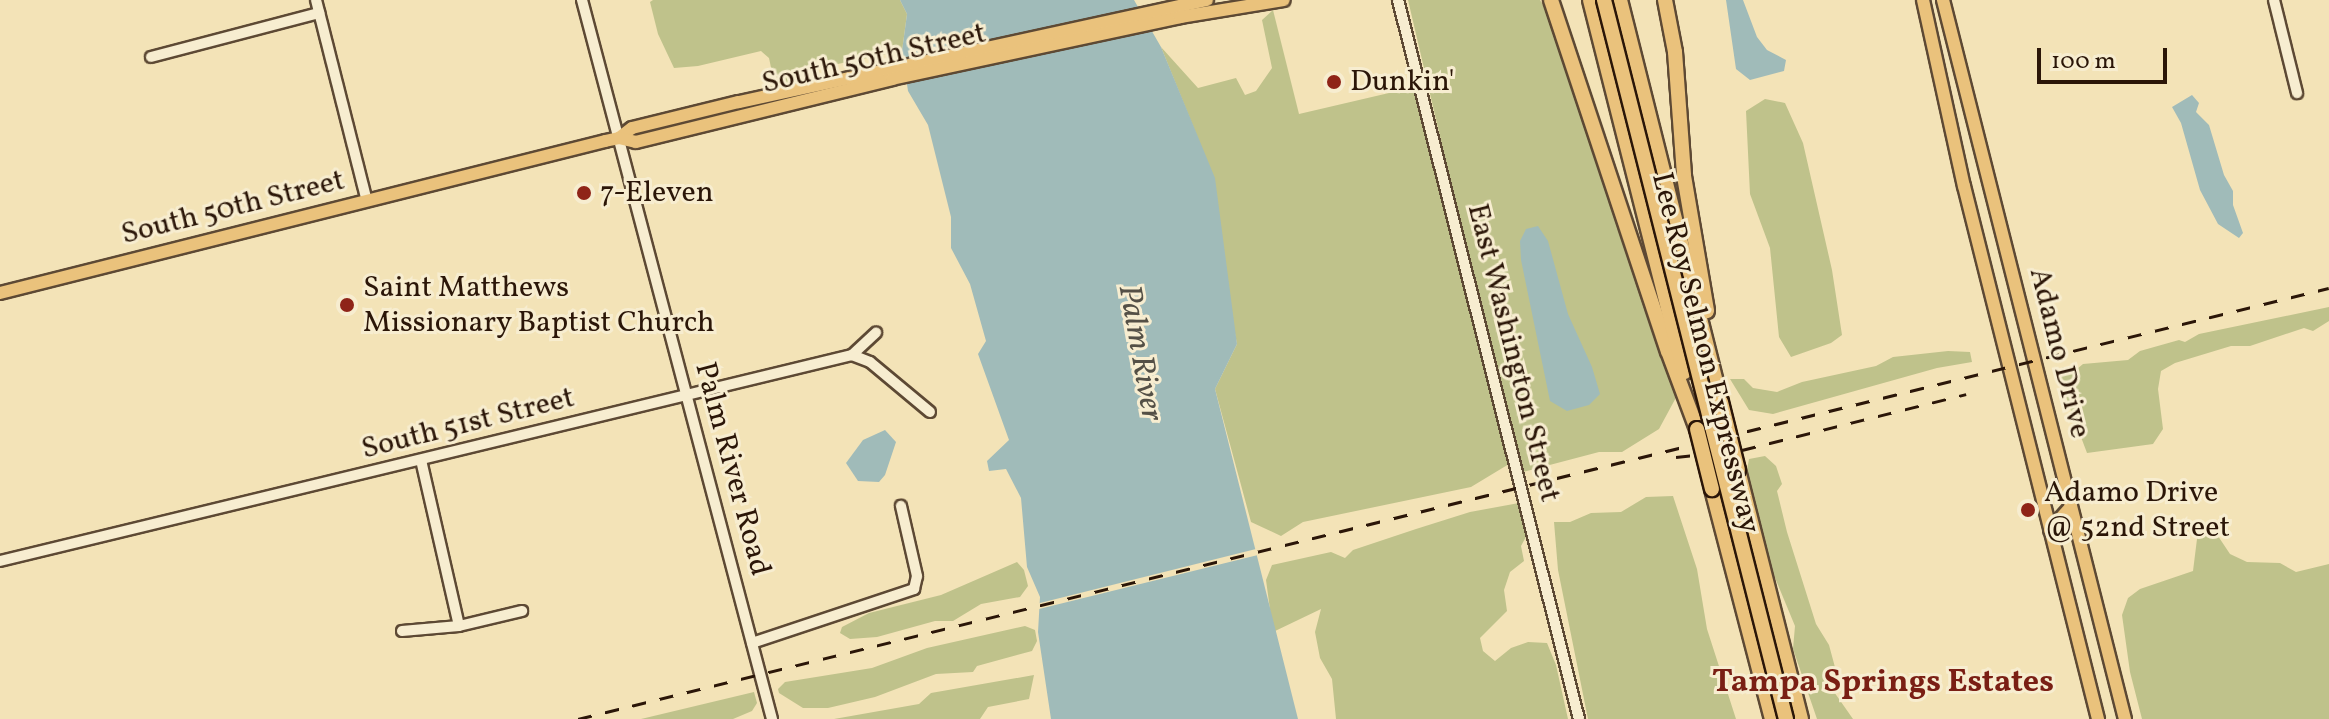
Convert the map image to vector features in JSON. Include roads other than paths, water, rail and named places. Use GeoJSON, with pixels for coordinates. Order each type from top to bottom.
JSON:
{"type":"FeatureCollection","features":[{"type":"Feature","properties":{"kind":"highway","name":"Lee Roy Selmon Expressway"},"geometry":{"type":"LineString","coordinates":[[1590,0],[1691,410],[1772,719]]}},
{"type":"Feature","properties":{"kind":"highway"},"geometry":{"type":"LineString","coordinates":[[1604,0],[1786,719]]}},
{"type":"Feature","properties":{"kind":"highway","name":"Lee Roy Selmon Expressway"},"geometry":{"type":"LineString","coordinates":[[1620,0],[1801,719]]}},
{"type":"Feature","properties":{"kind":"highway"},"geometry":{"type":"LineString","coordinates":[[1665,0],[1675,52],[1684,176],[1713,344],[1711,359]]}},
{"type":"Feature","properties":{"kind":"highway"},"geometry":{"type":"LineString","coordinates":[[1551,5],[1691,410]]}},
{"type":"Feature","properties":{"kind":"main road","name":"South 50th Street"},"geometry":{"type":"LineString","coordinates":[[1179,11],[1207,0]]}},
{"type":"Feature","properties":{"kind":"main road","name":"South 50th Street"},"geometry":{"type":"LineString","coordinates":[[0,293],[619,138],[636,142],[890,73],[1179,11],[1284,0]]}},
{"type":"Feature","properties":{"kind":"main road","name":"Adamo Drive"},"geometry":{"type":"LineString","coordinates":[[1923,0],[1964,186],[2098,719]]}},
{"type":"Feature","properties":{"kind":"main road","name":"Adamo Drive"},"geometry":{"type":"LineString","coordinates":[[1943,0],[2125,719]]}},
{"type":"Feature","properties":{"kind":"main road"},"geometry":{"type":"LineString","coordinates":[[1964,186],[1988,179]]}},
{"type":"Feature","properties":{"kind":"main road"},"geometry":{"type":"LineString","coordinates":[[2050,530],[2071,507]]}},
{"type":"Feature","properties":{"kind":"street"},"geometry":{"type":"LineString","coordinates":[[316,0],[367,201]]}},
{"type":"Feature","properties":{"kind":"street","name":"Palm River Road"},"geometry":{"type":"LineString","coordinates":[[582,0],[772,719]]}},
{"type":"Feature","properties":{"kind":"street","name":"East Washington Street"},"geometry":{"type":"LineString","coordinates":[[1398,0],[1579,719]]}},
{"type":"Feature","properties":{"kind":"street"},"geometry":{"type":"LineString","coordinates":[[2274,0],[2297,93]]}},
{"type":"Feature","properties":{"kind":"street"},"geometry":{"type":"LineString","coordinates":[[151,57],[319,13]]}},
{"type":"Feature","properties":{"kind":"street"},"geometry":{"type":"LineString","coordinates":[[876,333],[852,355],[870,362],[930,412]]}},
{"type":"Feature","properties":{"kind":"street","name":"South 51st Street"},"geometry":{"type":"LineString","coordinates":[[0,561],[852,355]]}},
{"type":"Feature","properties":{"kind":"street"},"geometry":{"type":"LineString","coordinates":[[421,460],[459,626]]}},
{"type":"Feature","properties":{"kind":"street"},"geometry":{"type":"LineString","coordinates":[[752,643],[914,589],[917,576],[901,506]]}},
{"type":"Feature","properties":{"kind":"street"},"geometry":{"type":"LineString","coordinates":[[402,631],[459,626],[522,611]]}},
{"type":"Feature","properties":{"kind":"water","name":"Palm River"},"geometry":{"type":"Polygon","coordinates":[[[900,0],[1134,0],[1161,47],[1215,178],[1237,344],[1215,389],[1298,719],[1051,719],[1038,632],[1040,597],[1027,567],[1021,498],[1006,469],[989,471],[987,461],[1009,440],[978,354],[986,341],[970,284],[951,248],[951,217],[928,125],[908,91],[902,51],[907,14],[900,0]]]}},
{"type":"Feature","properties":{"kind":"water"},"geometry":{"type":"Polygon","coordinates":[[[1726,0],[1743,0],[1757,37],[1767,50],[1786,60],[1784,71],[1750,80],[1736,69],[1726,0]]]}},
{"type":"Feature","properties":{"kind":"water"},"geometry":{"type":"Polygon","coordinates":[[[2192,95],[2199,103],[2196,112],[2209,125],[2224,175],[2233,191],[2233,205],[2243,233],[2239,238],[2218,224],[2200,190],[2181,123],[2172,107],[2192,95]]]}},
{"type":"Feature","properties":{"kind":"water"},"geometry":{"type":"Polygon","coordinates":[[[1538,226],[1548,241],[1568,314],[1592,367],[1600,394],[1589,405],[1567,411],[1550,401],[1521,260],[1520,241],[1526,229],[1538,226]]]}},
{"type":"Feature","properties":{"kind":"water"},"geometry":{"type":"Polygon","coordinates":[[[885,430],[896,442],[885,475],[879,482],[858,481],[846,463],[863,440],[885,430]]]}},
{"type":"Feature","properties":{"kind":"railway"},"geometry":{"type":"LineString","coordinates":[[578,719],[2329,288]]}},
{"type":"Feature","properties":{"kind":"railway"},"geometry":{"type":"LineString","coordinates":[[1676,457],[1742,450],[1966,394]]}},
{"type":"Feature","properties":{"kind":"place","name":"Dunkin'"},"geometry":{"type":"Point","coordinates":[1334,82]}},
{"type":"Feature","properties":{"kind":"place","name":"7-Eleven"},"geometry":{"type":"Point","coordinates":[584,193]}},
{"type":"Feature","properties":{"kind":"place","name":"Saint Matthews Missionary Baptist Church"},"geometry":{"type":"Point","coordinates":[347,305]}},
{"type":"Feature","properties":{"kind":"place","name":"Adamo Drive @ 52nd Street"},"geometry":{"type":"Point","coordinates":[2028,510]}},
{"type":"Feature","properties":{"kind":"district","name":"Tampa Springs Estates"},"geometry":{"type":"Point","coordinates":[1883,683]}}]}
